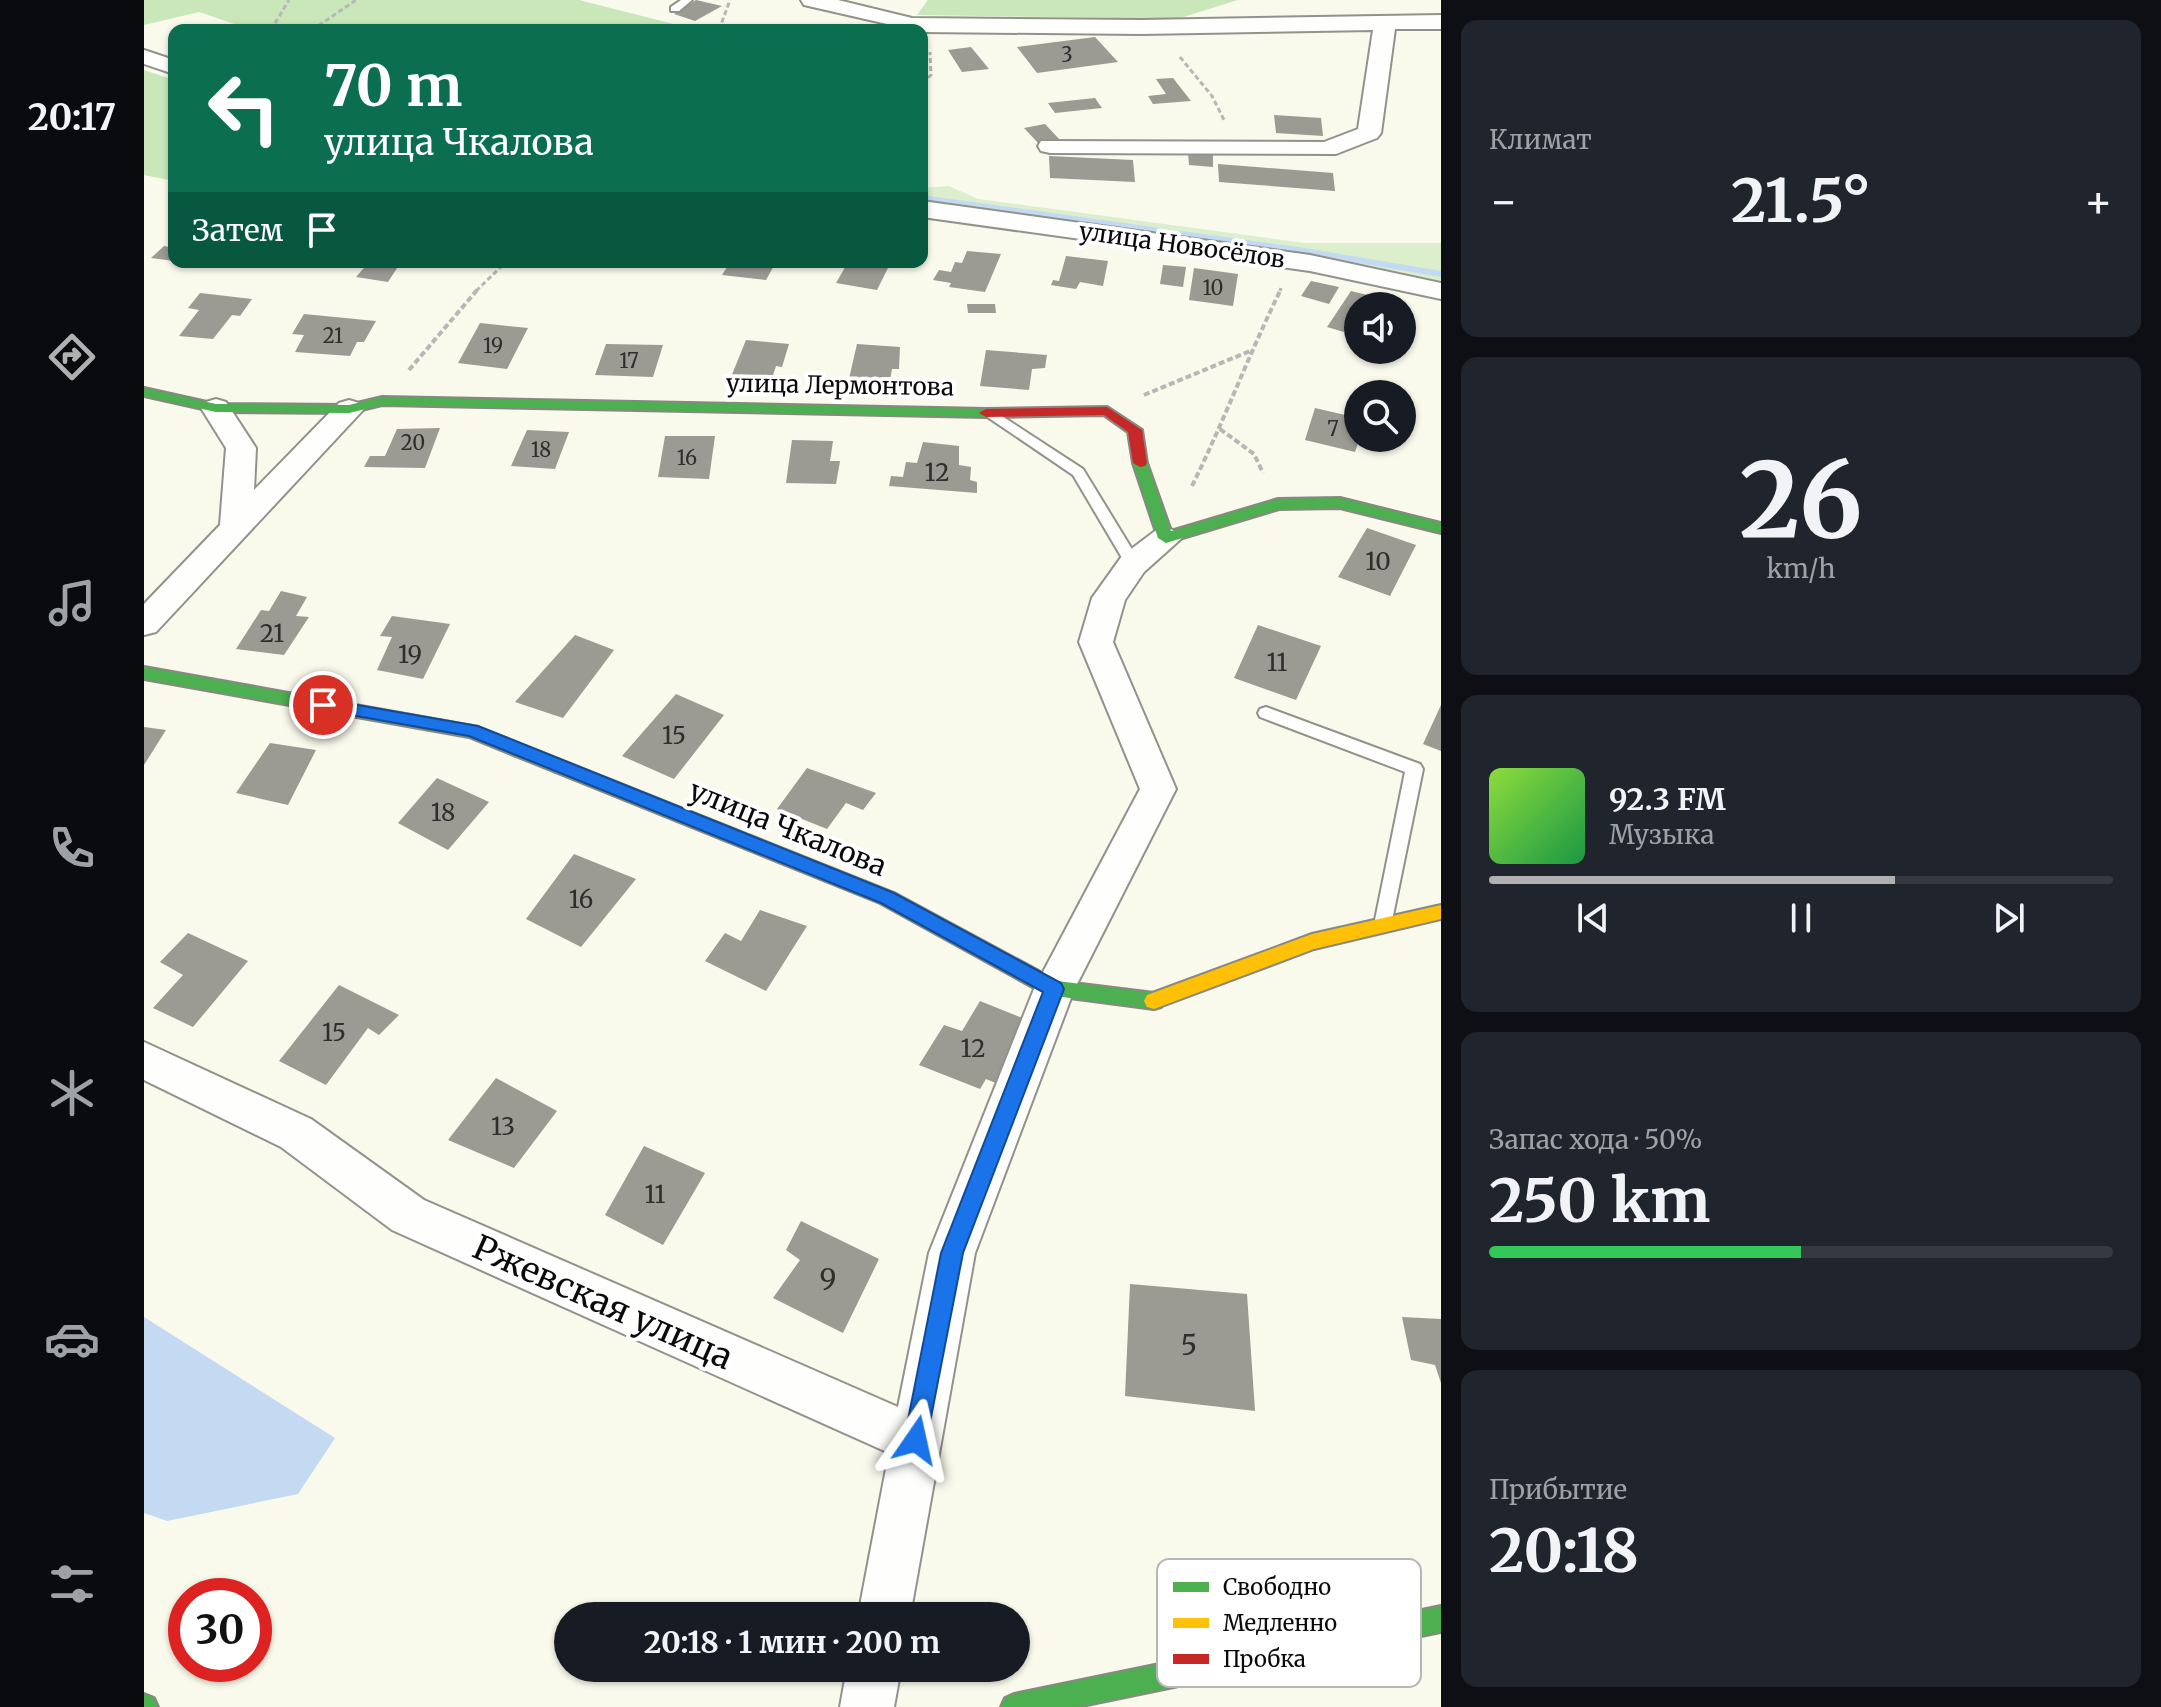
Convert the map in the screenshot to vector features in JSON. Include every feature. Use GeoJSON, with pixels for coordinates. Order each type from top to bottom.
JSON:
{"type":"FeatureCollection","features":[{"type":"Feature","properties":{"kind":"street"},"geometry":{"type":"LineString","coordinates":[[812,0],[908,24]]}},
{"type":"Feature","properties":{"kind":"street"},"geometry":{"type":"LineString","coordinates":[[928,25],[1141,27],[1441,22]]}},
{"type":"Feature","properties":{"kind":"street"},"geometry":{"type":"LineString","coordinates":[[1050,146],[1327,149],[1369,133],[1375,87],[1382,68],[1385,23]]}},
{"type":"Feature","properties":{"kind":"street"},"geometry":{"type":"LineString","coordinates":[[144,57],[168,65]]}},
{"type":"Feature","properties":{"kind":"street","name":"улица Новосёлов"},"geometry":{"type":"LineString","coordinates":[[928,210],[1291,261],[1441,291]]}},
{"type":"Feature","properties":{"kind":"street","name":"улица Лермонтова"},"geometry":{"type":"LineString","coordinates":[[144,392],[216,408],[349,409],[382,401],[991,413],[1107,411]]}},
{"type":"Feature","properties":{"kind":"street"},"geometry":{"type":"LineString","coordinates":[[216,408],[241,448],[236,528]]}},
{"type":"Feature","properties":{"kind":"street"},"geometry":{"type":"LineString","coordinates":[[144,624],[349,409]]}},
{"type":"Feature","properties":{"kind":"street"},"geometry":{"type":"LineString","coordinates":[[1107,411],[1135,430],[1138,458],[1166,538]]}},
{"type":"Feature","properties":{"kind":"street"},"geometry":{"type":"LineString","coordinates":[[887,1602],[952,1253],[1054,989],[1158,789],[1096,642],[1109,598],[1133,564],[1166,538],[1278,504],[1340,503],[1441,528]]}},
{"type":"Feature","properties":{"kind":"street","name":"улица Чкалова"},"geometry":{"type":"LineString","coordinates":[[144,673],[472,731],[887,898],[1054,989],[1158,1001],[1312,942],[1441,912]]}},
{"type":"Feature","properties":{"kind":"street","name":"Ржевская улица"},"geometry":{"type":"LineString","coordinates":[[144,1060],[296,1133],[408,1215],[916,1440]]}},
{"type":"Feature","properties":{"kind":"street"},"geometry":{"type":"LineString","coordinates":[[1421,1623],[1441,1619]]}},
{"type":"Feature","properties":{"kind":"street"},"geometry":{"type":"LineString","coordinates":[[1014,1707],[1157,1678]]}},
{"type":"Feature","properties":{"kind":"street"},"geometry":{"type":"LineString","coordinates":[[867,1707],[871,1682]]}},
{"type":"Feature","properties":{"kind":"street"},"geometry":{"type":"LineString","coordinates":[[1176,1695],[1182,1687]]}},
{"type":"Feature","properties":{"kind":"lane"},"geometry":{"type":"LineString","coordinates":[[675,9],[687,0]]}},
{"type":"Feature","properties":{"kind":"lane"},"geometry":{"type":"LineString","coordinates":[[991,413],[1078,472],[1133,564]]}},
{"type":"Feature","properties":{"kind":"lane"},"geometry":{"type":"LineString","coordinates":[[1266,713],[1414,769],[1383,925]]}},
{"type":"Feature","properties":{"kind":"path"},"geometry":{"type":"LineString","coordinates":[[275,24],[289,0]]}},
{"type":"Feature","properties":{"kind":"path"},"geometry":{"type":"LineString","coordinates":[[321,24],[356,0]]}},
{"type":"Feature","properties":{"kind":"path"},"geometry":{"type":"LineString","coordinates":[[721,24],[730,0]]}},
{"type":"Feature","properties":{"kind":"path"},"geometry":{"type":"LineString","coordinates":[[1141,27],[1176,51],[1212,96],[1239,150]]}},
{"type":"Feature","properties":{"kind":"path"},"geometry":{"type":"LineString","coordinates":[[1166,538],[1220,429],[1250,351],[1274,307],[1291,261]]}},
{"type":"Feature","properties":{"kind":"path"},"geometry":{"type":"LineString","coordinates":[[382,401],[480,286],[500,268]]}},
{"type":"Feature","properties":{"kind":"path"},"geometry":{"type":"LineString","coordinates":[[1107,411],[1250,351]]}},
{"type":"Feature","properties":{"kind":"path"},"geometry":{"type":"LineString","coordinates":[[1220,429],[1254,454],[1278,504]]}},
{"type":"Feature","properties":{"kind":"green space"},"geometry":{"type":"Polygon","coordinates":[[[144,0],[579,0],[673,24],[234,24],[199,12],[144,25],[144,0]]]}},
{"type":"Feature","properties":{"kind":"green space"},"geometry":{"type":"Polygon","coordinates":[[[928,0],[1238,0],[1177,19],[917,15],[928,0]]]}},
{"type":"Feature","properties":{"kind":"green space"},"geometry":{"type":"Polygon","coordinates":[[[144,70],[168,78],[168,180],[144,175],[144,70]]]}},
{"type":"Feature","properties":{"kind":"green space"},"geometry":{"type":"Polygon","coordinates":[[[949,186],[978,199],[1305,243],[1441,243],[1441,285],[1035,216],[928,205],[928,188],[949,186]]]}},
{"type":"Feature","properties":{"kind":"water"},"geometry":{"type":"Polygon","coordinates":[[[144,1317],[335,1438],[298,1494],[167,1521],[144,1513],[144,1317]]]}},
{"type":"Feature","properties":{"kind":"building"},"geometry":{"type":"Polygon","coordinates":[[[696,0],[722,6],[695,21],[674,14],[696,0]]]}},
{"type":"Feature","properties":{"kind":"building"},"geometry":{"type":"Polygon","coordinates":[[[1095,37],[1118,62],[1037,73],[1017,47],[1095,37]]]}},
{"type":"Feature","properties":{"kind":"building"},"geometry":{"type":"Polygon","coordinates":[[[971,47],[989,69],[962,72],[948,50],[971,47]]]}},
{"type":"Feature","properties":{"kind":"building"},"geometry":{"type":"Polygon","coordinates":[[[1173,78],[1191,101],[1153,104],[1148,96],[1166,94],[1156,79],[1173,78]]]}},
{"type":"Feature","properties":{"kind":"building"},"geometry":{"type":"Polygon","coordinates":[[[1095,98],[1102,108],[1055,113],[1048,103],[1095,98]]]}},
{"type":"Feature","properties":{"kind":"building"},"geometry":{"type":"Polygon","coordinates":[[[1274,115],[1321,118],[1323,136],[1276,133],[1274,115]]]}},
{"type":"Feature","properties":{"kind":"building"},"geometry":{"type":"Polygon","coordinates":[[[1045,124],[1060,140],[1039,144],[1024,128],[1045,124]]]}},
{"type":"Feature","properties":{"kind":"building"},"geometry":{"type":"Polygon","coordinates":[[[1188,153],[1213,155],[1213,167],[1189,165],[1188,153]]]}},
{"type":"Feature","properties":{"kind":"building"},"geometry":{"type":"Polygon","coordinates":[[[1049,156],[1133,160],[1135,182],[1050,178],[1049,156]]]}},
{"type":"Feature","properties":{"kind":"building"},"geometry":{"type":"Polygon","coordinates":[[[1218,164],[1333,173],[1335,191],[1219,182],[1218,164]]]}},
{"type":"Feature","properties":{"kind":"building"},"geometry":{"type":"Polygon","coordinates":[[[164,246],[168,247],[168,260],[151,258],[164,246]]]}},
{"type":"Feature","properties":{"kind":"building"},"geometry":{"type":"Polygon","coordinates":[[[967,251],[1001,254],[985,292],[949,287],[951,283],[933,280],[939,270],[951,272],[955,262],[962,263],[967,251]]]}},
{"type":"Feature","properties":{"kind":"building"},"geometry":{"type":"Polygon","coordinates":[[[1066,256],[1108,261],[1103,286],[1080,282],[1076,289],[1051,285],[1053,280],[1059,281],[1066,256]]]}},
{"type":"Feature","properties":{"kind":"building"},"geometry":{"type":"Polygon","coordinates":[[[1163,265],[1186,267],[1183,287],[1160,284],[1163,265]]]}},
{"type":"Feature","properties":{"kind":"building"},"geometry":{"type":"Polygon","coordinates":[[[364,268],[397,268],[388,282],[356,277],[364,268]]]}},
{"type":"Feature","properties":{"kind":"building"},"geometry":{"type":"Polygon","coordinates":[[[726,268],[773,268],[766,280],[722,275],[726,268]]]}},
{"type":"Feature","properties":{"kind":"building"},"geometry":{"type":"Polygon","coordinates":[[[845,268],[888,268],[877,290],[836,283],[845,268]]]}},
{"type":"Feature","properties":{"kind":"building"},"geometry":{"type":"Polygon","coordinates":[[[1194,268],[1238,274],[1233,306],[1189,300],[1194,268]]]}},
{"type":"Feature","properties":{"kind":"building"},"geometry":{"type":"Polygon","coordinates":[[[1311,281],[1339,287],[1329,304],[1301,296],[1311,281]]]}},
{"type":"Feature","properties":{"kind":"building"},"geometry":{"type":"Polygon","coordinates":[[[200,293],[252,299],[240,316],[232,315],[213,339],[179,336],[199,310],[188,308],[200,293]]]}},
{"type":"Feature","properties":{"kind":"building"},"geometry":{"type":"Polygon","coordinates":[[[1344,302],[1344,332],[1327,327],[1344,302]]]}},
{"type":"Feature","properties":{"kind":"building"},"geometry":{"type":"Polygon","coordinates":[[[967,304],[995,304],[996,313],[968,313],[967,304]]]}},
{"type":"Feature","properties":{"kind":"building"},"geometry":{"type":"Polygon","coordinates":[[[304,314],[376,321],[364,342],[357,342],[350,356],[295,352],[304,335],[292,334],[304,314]]]}},
{"type":"Feature","properties":{"kind":"building"},"geometry":{"type":"Polygon","coordinates":[[[480,323],[528,328],[507,369],[458,363],[480,323]]]}},
{"type":"Feature","properties":{"kind":"building"},"geometry":{"type":"Polygon","coordinates":[[[746,340],[789,344],[782,367],[776,366],[771,381],[731,377],[746,340]]]}},
{"type":"Feature","properties":{"kind":"building"},"geometry":{"type":"Polygon","coordinates":[[[606,344],[663,345],[653,377],[595,375],[606,344]]]}},
{"type":"Feature","properties":{"kind":"building"},"geometry":{"type":"Polygon","coordinates":[[[857,344],[900,347],[899,369],[892,369],[889,385],[848,383],[857,344]]]}},
{"type":"Feature","properties":{"kind":"building"},"geometry":{"type":"Polygon","coordinates":[[[986,350],[1047,355],[1045,368],[1032,369],[1029,390],[980,386],[986,350]]]}},
{"type":"Feature","properties":{"kind":"building"},"geometry":{"type":"Polygon","coordinates":[[[1315,408],[1344,415],[1344,449],[1305,440],[1315,408]]]}},
{"type":"Feature","properties":{"kind":"building"},"geometry":{"type":"Polygon","coordinates":[[[440,428],[425,468],[364,467],[370,456],[385,456],[397,429],[440,428]]]}},
{"type":"Feature","properties":{"kind":"building"},"geometry":{"type":"Polygon","coordinates":[[[527,430],[569,432],[555,469],[511,466],[527,430]]]}},
{"type":"Feature","properties":{"kind":"building"},"geometry":{"type":"Polygon","coordinates":[[[665,436],[715,436],[709,479],[658,477],[665,436]]]}},
{"type":"Feature","properties":{"kind":"building"},"geometry":{"type":"Polygon","coordinates":[[[792,440],[833,441],[830,461],[840,461],[836,484],[786,483],[792,440]]]}},
{"type":"Feature","properties":{"kind":"building"},"geometry":{"type":"Polygon","coordinates":[[[923,442],[959,446],[959,465],[971,467],[970,480],[977,482],[977,493],[889,486],[891,476],[903,477],[906,462],[917,463],[923,442]]]}},
{"type":"Feature","properties":{"kind":"building"},"geometry":{"type":"Polygon","coordinates":[[[1367,528],[1416,545],[1390,596],[1338,577],[1367,528]]]}},
{"type":"Feature","properties":{"kind":"building"},"geometry":{"type":"Polygon","coordinates":[[[281,591],[307,597],[296,616],[309,617],[284,655],[236,649],[261,610],[269,611],[281,591]]]}},
{"type":"Feature","properties":{"kind":"building"},"geometry":{"type":"Polygon","coordinates":[[[392,616],[450,624],[423,679],[377,670],[392,637],[380,636],[392,616]]]}},
{"type":"Feature","properties":{"kind":"building"},"geometry":{"type":"Polygon","coordinates":[[[1258,625],[1321,646],[1296,700],[1234,678],[1258,625]]]}},
{"type":"Feature","properties":{"kind":"building"},"geometry":{"type":"Polygon","coordinates":[[[575,635],[614,650],[563,718],[515,702],[575,635]]]}},
{"type":"Feature","properties":{"kind":"building"},"geometry":{"type":"Polygon","coordinates":[[[676,694],[724,715],[674,779],[622,756],[676,694]]]}},
{"type":"Feature","properties":{"kind":"building"},"geometry":{"type":"Polygon","coordinates":[[[1441,705],[1441,751],[1423,744],[1441,705]]]}},
{"type":"Feature","properties":{"kind":"building"},"geometry":{"type":"Polygon","coordinates":[[[144,727],[166,730],[144,765],[144,727]]]}},
{"type":"Feature","properties":{"kind":"building"},"geometry":{"type":"Polygon","coordinates":[[[270,743],[316,750],[288,805],[236,793],[270,743]]]}},
{"type":"Feature","properties":{"kind":"building"},"geometry":{"type":"Polygon","coordinates":[[[807,768],[876,793],[863,810],[846,803],[827,829],[777,809],[807,768]]]}},
{"type":"Feature","properties":{"kind":"building"},"geometry":{"type":"Polygon","coordinates":[[[437,778],[489,802],[448,850],[398,823],[437,778]]]}},
{"type":"Feature","properties":{"kind":"building"},"geometry":{"type":"Polygon","coordinates":[[[574,854],[636,879],[581,947],[526,919],[574,854]]]}},
{"type":"Feature","properties":{"kind":"building"},"geometry":{"type":"Polygon","coordinates":[[[760,910],[807,926],[766,991],[705,961],[725,933],[741,941],[760,910]]]}},
{"type":"Feature","properties":{"kind":"building"},"geometry":{"type":"Polygon","coordinates":[[[188,933],[248,961],[193,1027],[153,1008],[183,975],[160,962],[188,933]]]}},
{"type":"Feature","properties":{"kind":"building"},"geometry":{"type":"Polygon","coordinates":[[[339,985],[399,1015],[379,1035],[368,1028],[326,1085],[279,1061],[339,985]]]}},
{"type":"Feature","properties":{"kind":"building"},"geometry":{"type":"Polygon","coordinates":[[[980,1001],[1030,1021],[998,1084],[986,1079],[980,1089],[919,1065],[944,1025],[962,1031],[980,1001]]]}},
{"type":"Feature","properties":{"kind":"building"},"geometry":{"type":"Polygon","coordinates":[[[496,1078],[557,1111],[514,1168],[448,1140],[496,1078]]]}},
{"type":"Feature","properties":{"kind":"building"},"geometry":{"type":"Polygon","coordinates":[[[644,1146],[705,1173],[663,1245],[605,1215],[644,1146]]]}},
{"type":"Feature","properties":{"kind":"building"},"geometry":{"type":"Polygon","coordinates":[[[801,1221],[879,1259],[843,1333],[773,1298],[800,1260],[786,1250],[801,1221]]]}},
{"type":"Feature","properties":{"kind":"building"},"geometry":{"type":"Polygon","coordinates":[[[1130,1284],[1247,1294],[1255,1411],[1125,1396],[1130,1284]]]}},
{"type":"Feature","properties":{"kind":"building"},"geometry":{"type":"Polygon","coordinates":[[[1402,1317],[1441,1319],[1441,1383],[1435,1365],[1411,1360],[1402,1317]]]}},
{"type":"Feature","properties":{"kind":"waterway"},"geometry":{"type":"LineString","coordinates":[[928,199],[1305,251],[1441,274]]}},
{"type":"Feature","properties":{"kind":"traffic: fast"},"geometry":{"type":"LineString","coordinates":[[144,392],[216,408],[349,409],[382,401],[986,413]]}},
{"type":"Feature","properties":{"kind":"traffic: fast"},"geometry":{"type":"LineString","coordinates":[[1140,463],[1166,538],[1278,504],[1340,503],[1441,528]]}},
{"type":"Feature","properties":{"kind":"traffic: fast"},"geometry":{"type":"LineString","coordinates":[[144,673],[472,731],[887,898],[1054,989],[1154,1001]]}},
{"type":"Feature","properties":{"kind":"traffic: fast"},"geometry":{"type":"LineString","coordinates":[[1421,1623],[1441,1619]]}},
{"type":"Feature","properties":{"kind":"traffic: fast"},"geometry":{"type":"LineString","coordinates":[[1014,1707],[1157,1678]]}},
{"type":"Feature","properties":{"kind":"traffic: slow"},"geometry":{"type":"LineString","coordinates":[[1154,1001],[1312,942],[1441,912]]}},
{"type":"Feature","properties":{"kind":"traffic: jam"},"geometry":{"type":"LineString","coordinates":[[986,413],[1107,411],[1135,430],[1140,463]]}},
{"type":"Feature","properties":{"kind":"route"},"geometry":{"type":"LineString","coordinates":[[323,705],[472,731],[887,898],[1054,989],[952,1253],[916,1440]]}}]}
